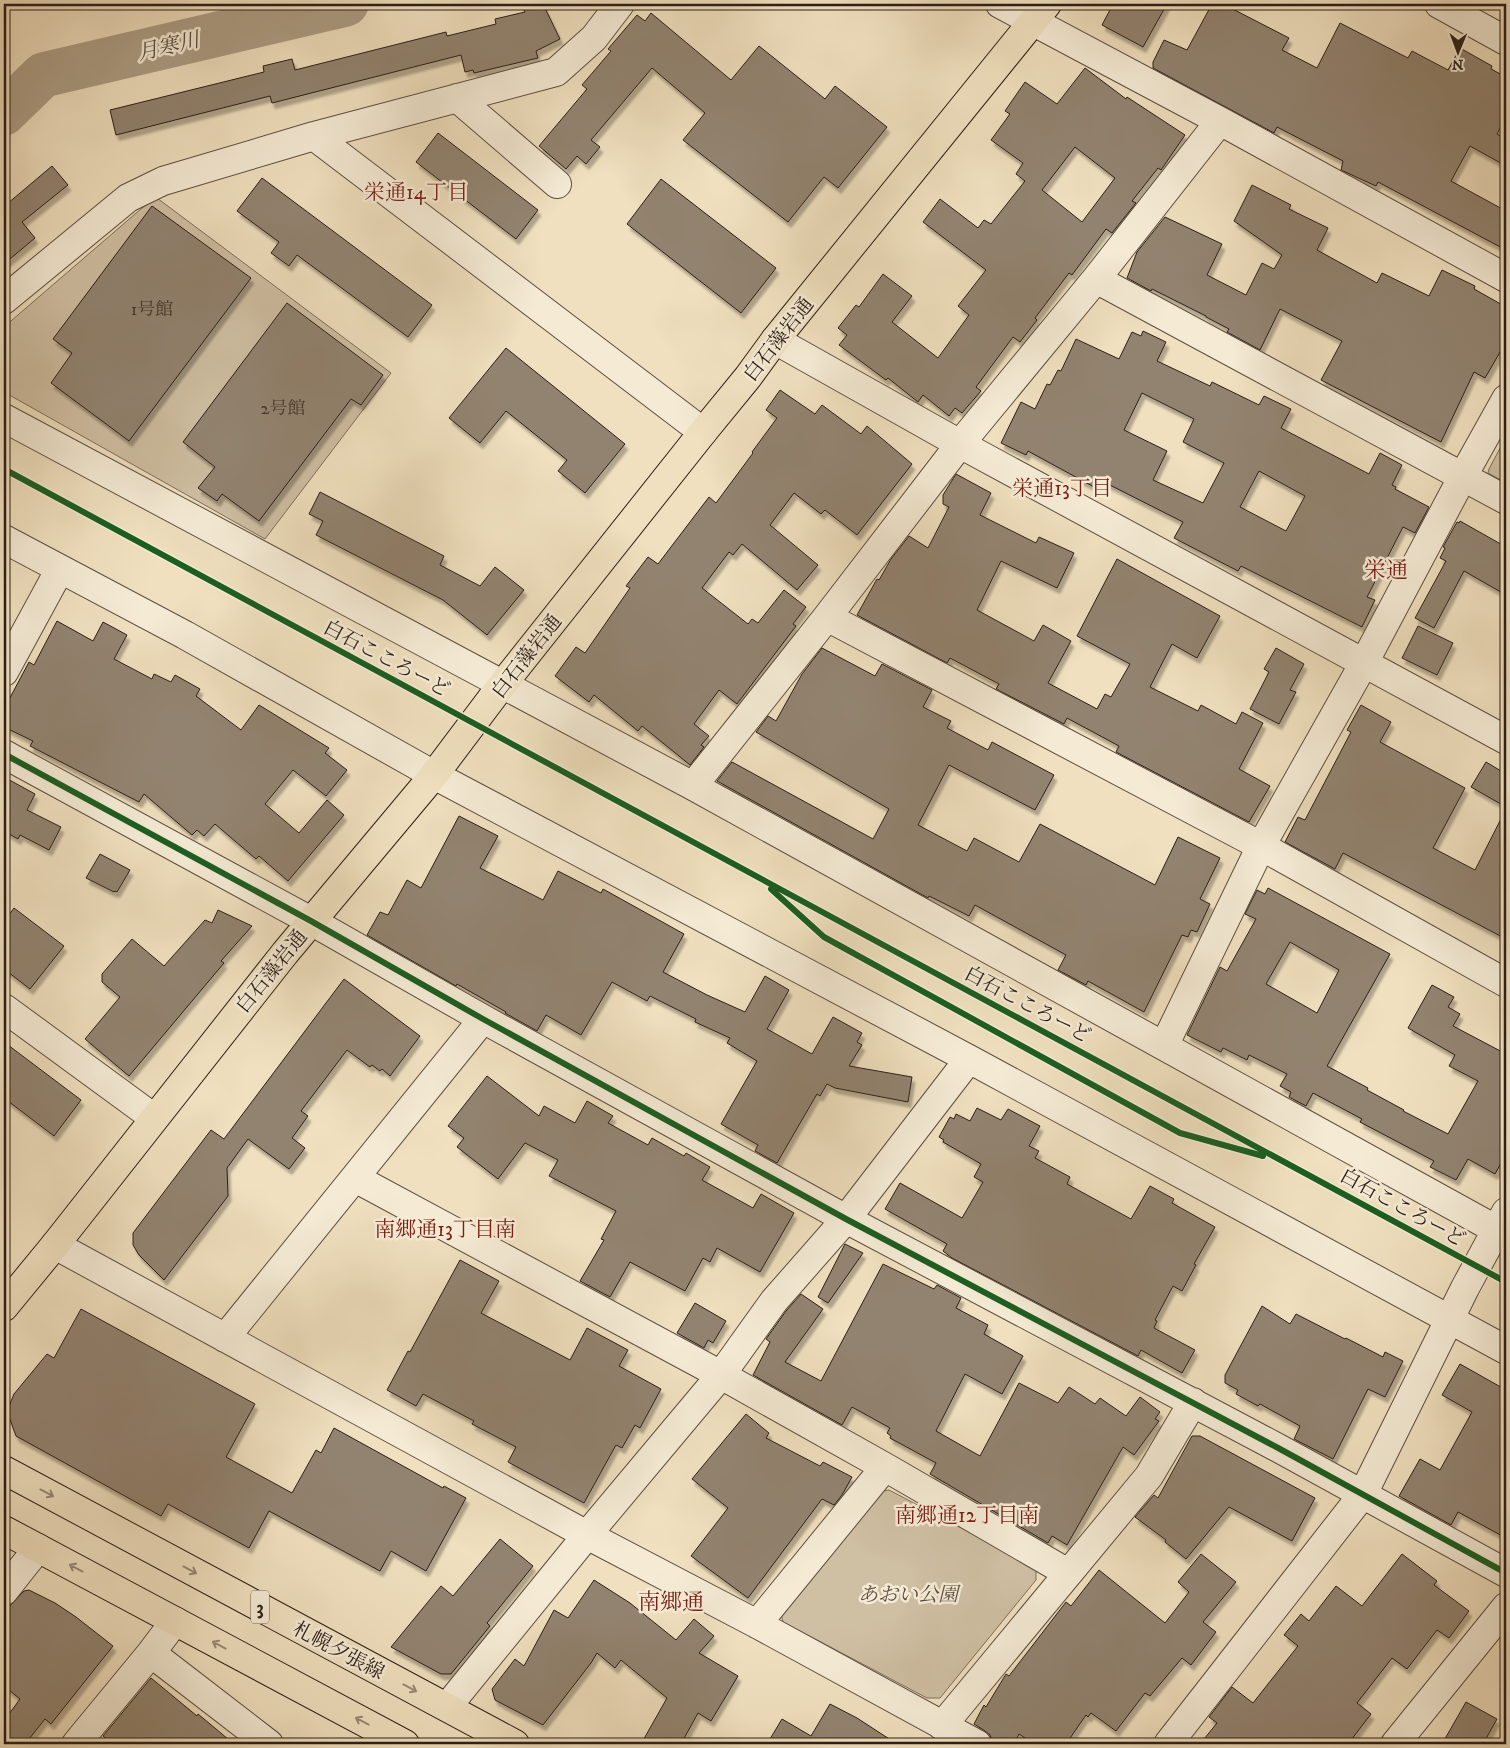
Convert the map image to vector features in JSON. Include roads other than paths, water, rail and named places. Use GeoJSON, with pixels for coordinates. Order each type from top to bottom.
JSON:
{"type":"FeatureCollection","features":[{"type":"Feature","properties":{"kind":"main road","name":"白石藻岩通"},"geometry":{"type":"LineString","coordinates":[[4,1307],[311,921],[434,775],[499,689],[748,377],[775,340],[1040,12]]}},
{"type":"Feature","properties":{"kind":"main road","name":"札幌夕張線"},"geometry":{"type":"LineString","coordinates":[[4,1470],[516,1744]]}},
{"type":"Feature","properties":{"kind":"main road"},"geometry":{"type":"LineString","coordinates":[[4,1530],[405,1744]]}},
{"type":"Feature","properties":{"kind":"street"},"geometry":{"type":"LineString","coordinates":[[4,300],[128,198],[163,181],[314,136],[556,72],[594,38],[620,4]]}},
{"type":"Feature","properties":{"kind":"street"},"geometry":{"type":"LineString","coordinates":[[1000,4],[1040,12],[1220,121],[1506,278]]}},
{"type":"Feature","properties":{"kind":"street"},"geometry":{"type":"LineString","coordinates":[[1439,4],[1504,33]]}},
{"type":"Feature","properties":{"kind":"street"},"geometry":{"type":"LineString","coordinates":[[457,98],[557,184]]}},
{"type":"Feature","properties":{"kind":"street"},"geometry":{"type":"LineString","coordinates":[[692,786],[960,444],[1096,279],[1220,121]]}},
{"type":"Feature","properties":{"kind":"street"},"geometry":{"type":"LineString","coordinates":[[314,136],[703,432]]}},
{"type":"Feature","properties":{"kind":"street"},"geometry":{"type":"LineString","coordinates":[[1096,279],[1506,500]]}},
{"type":"Feature","properties":{"kind":"street"},"geometry":{"type":"LineString","coordinates":[[775,340],[960,444],[1506,740]]}},
{"type":"Feature","properties":{"kind":"street"},"geometry":{"type":"LineString","coordinates":[[1164,1046],[1260,846],[1364,663],[1506,399]]}},
{"type":"Feature","properties":{"kind":"street"},"geometry":{"type":"LineString","coordinates":[[4,418],[499,689],[692,786],[1500,1229],[1465,1288],[1363,1494],[1168,1744]]}},
{"type":"Feature","properties":{"kind":"street"},"geometry":{"type":"LineString","coordinates":[[4,539],[185,635],[434,775],[969,1060],[1506,1350]]}},
{"type":"Feature","properties":{"kind":"street"},"geometry":{"type":"LineString","coordinates":[[4,672],[60,569]]}},
{"type":"Feature","properties":{"kind":"street"},"geometry":{"type":"LineString","coordinates":[[827,616],[1260,846],[1506,983]]}},
{"type":"Feature","properties":{"kind":"street"},"geometry":{"type":"LineString","coordinates":[[4,754],[311,921],[483,1019],[846,1219],[1193,1402],[1506,1573]]}},
{"type":"Feature","properties":{"kind":"street"},"geometry":{"type":"LineString","coordinates":[[4,1008],[154,1118]]}},
{"type":"Feature","properties":{"kind":"street"},"geometry":{"type":"LineString","coordinates":[[225,1338],[483,1019]]}},
{"type":"Feature","properties":{"kind":"street"},"geometry":{"type":"LineString","coordinates":[[447,1707],[720,1375],[774,1301],[846,1219],[969,1060]]}},
{"type":"Feature","properties":{"kind":"street"},"geometry":{"type":"LineString","coordinates":[[354,1178],[720,1375],[885,1467],[1068,1573]]}},
{"type":"Feature","properties":{"kind":"street"},"geometry":{"type":"LineString","coordinates":[[55,1245],[587,1535],[757,1624],[977,1744]]}},
{"type":"Feature","properties":{"kind":"street"},"geometry":{"type":"LineString","coordinates":[[942,1726],[1149,1476],[1193,1402]]}},
{"type":"Feature","properties":{"kind":"street"},"geometry":{"type":"LineString","coordinates":[[757,1624],[885,1467]]}},
{"type":"Feature","properties":{"kind":"street"},"geometry":{"type":"LineString","coordinates":[[4,1591],[38,1548]]}},
{"type":"Feature","properties":{"kind":"street"},"geometry":{"type":"LineString","coordinates":[[1395,1744],[1506,1607]]}},
{"type":"Feature","properties":{"kind":"street"},"geometry":{"type":"LineString","coordinates":[[76,1744],[175,1621]]}},
{"type":"Feature","properties":{"kind":"street"},"geometry":{"type":"LineString","coordinates":[[151,1653],[269,1744]]}},
{"type":"Feature","properties":{"kind":"waterway","name":"月寒川"},"geometry":{"type":"LineString","coordinates":[[4,113],[43,75],[346,4]]}},
{"type":"Feature","properties":{"kind":"district","name":"栄通14丁目"},"geometry":{"type":"Point","coordinates":[416,192]}},
{"type":"Feature","properties":{"kind":"district","name":"栄通13丁目"},"geometry":{"type":"Point","coordinates":[1062,488]}},
{"type":"Feature","properties":{"kind":"district","name":"栄通"},"geometry":{"type":"Point","coordinates":[1386,569]}},
{"type":"Feature","properties":{"kind":"district","name":"南郷通13丁目南"},"geometry":{"type":"Point","coordinates":[445,1229]}},
{"type":"Feature","properties":{"kind":"district","name":"南郷通12丁目南"},"geometry":{"type":"Point","coordinates":[967,1515]}},
{"type":"Feature","properties":{"kind":"district","name":"南郷通"},"geometry":{"type":"Point","coordinates":[671,1601]}},
{"type":"Feature","properties":{"kind":"park label","name":"あおい公園"},"geometry":{"type":"Point","coordinates":[908,1594]}}]}
